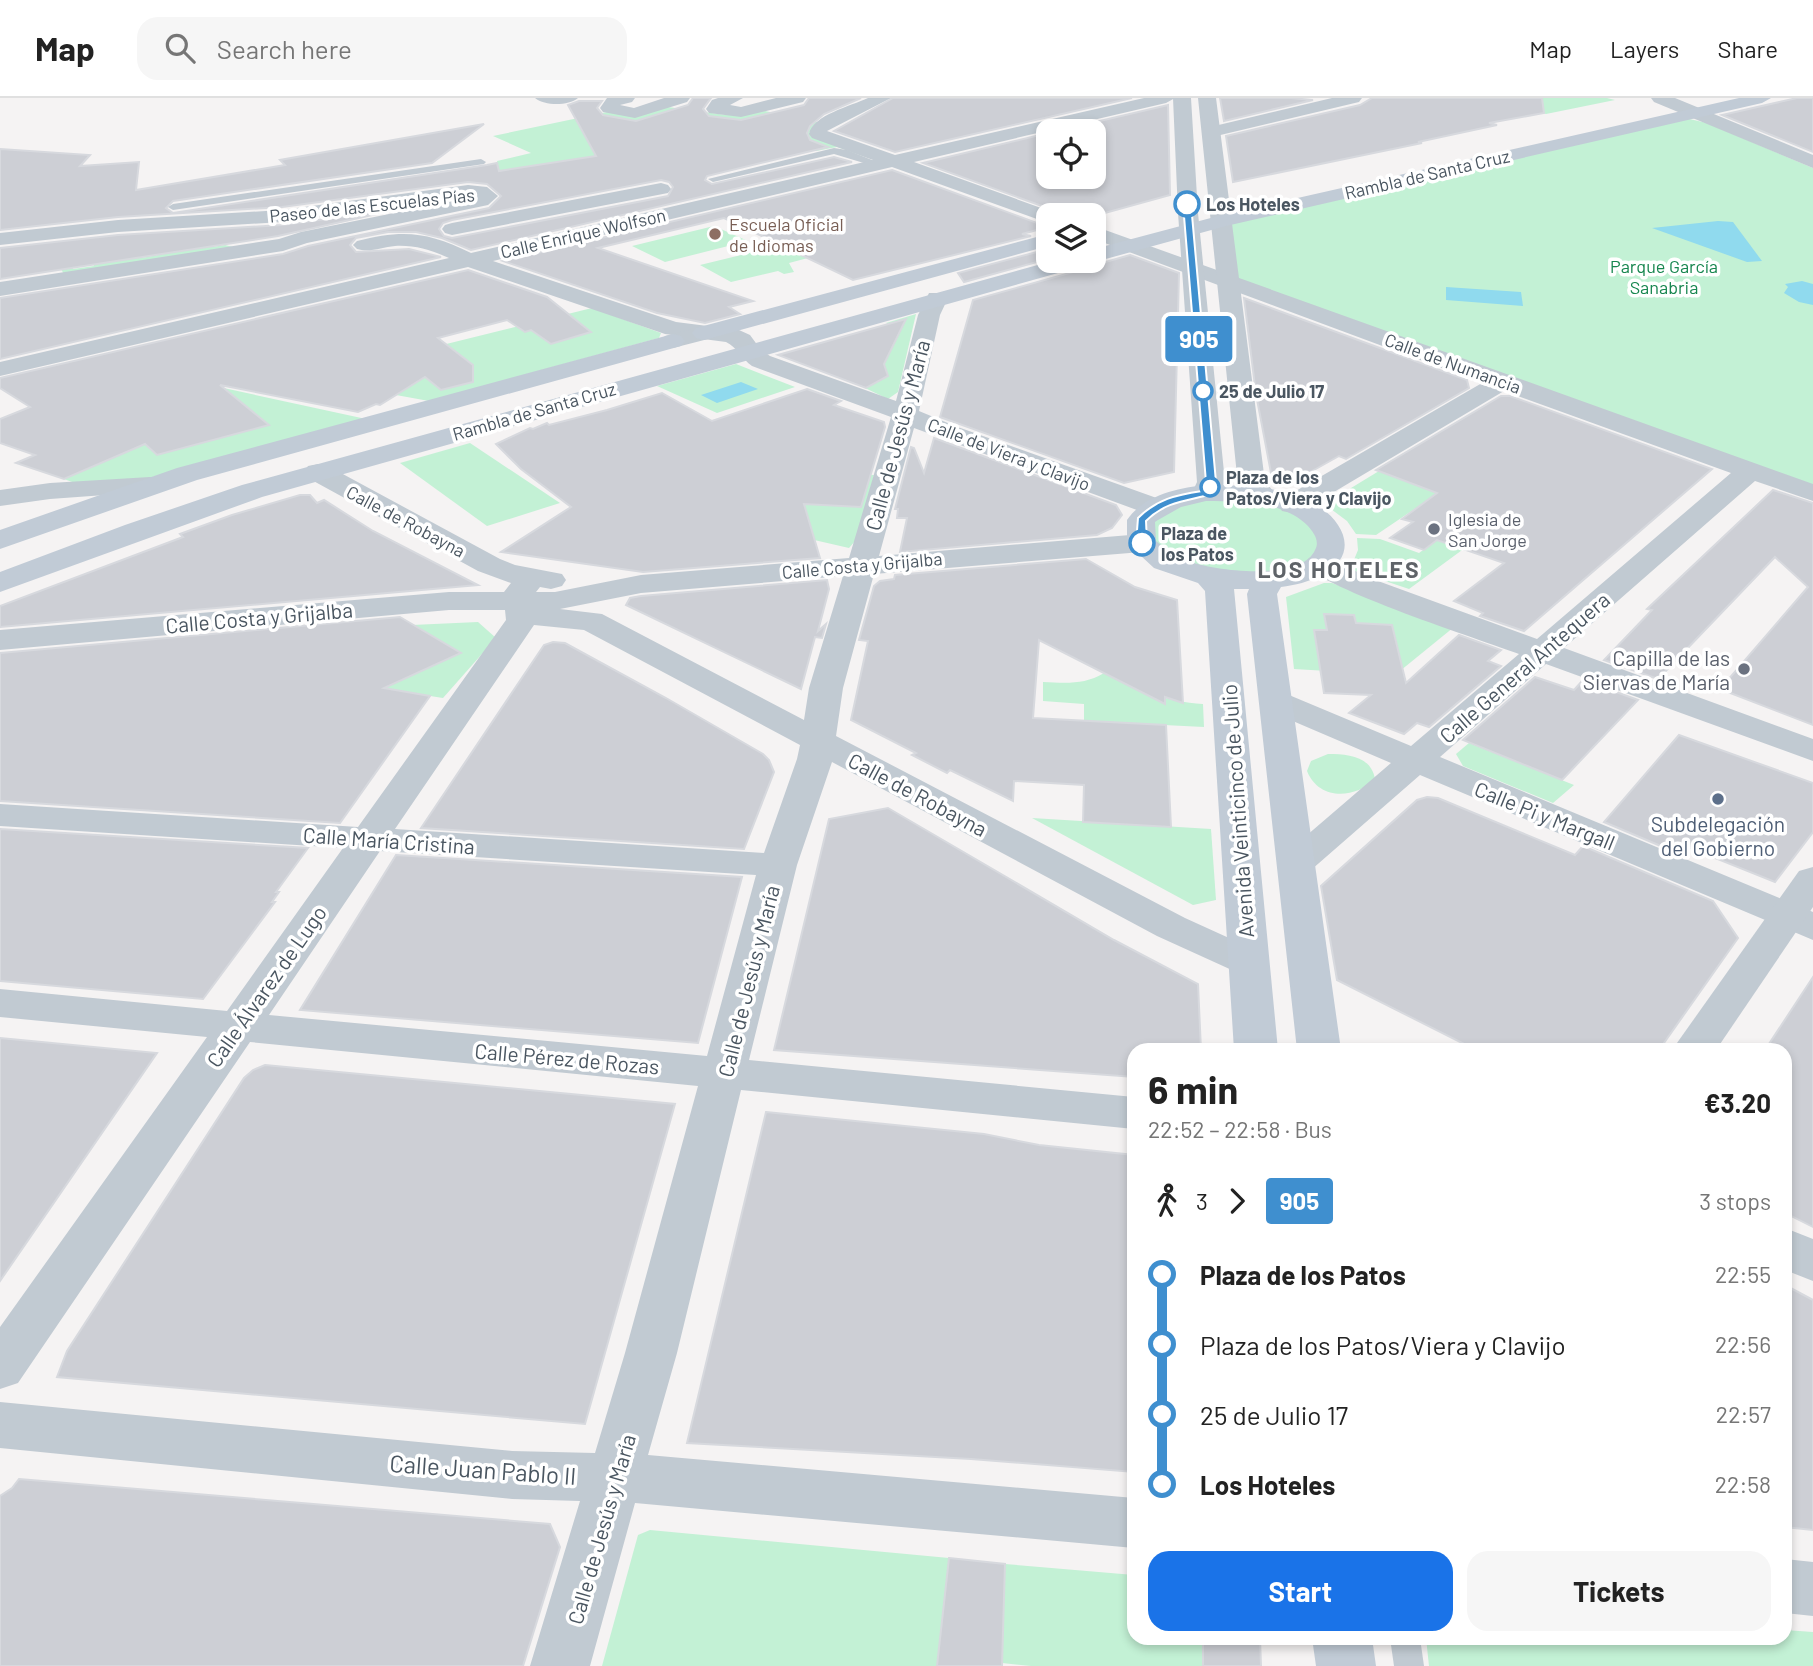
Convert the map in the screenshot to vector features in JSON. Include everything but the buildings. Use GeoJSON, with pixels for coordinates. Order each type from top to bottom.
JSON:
{"type":"FeatureCollection","features":[{"type":"Feature","properties":{"kind":"main road"},"geometry":{"type":"LineString","coordinates":[[1662,98],[1641,103],[1693,113]]}},
{"type":"Feature","properties":{"kind":"main road","name":"Rambla de Santa Cruz"},"geometry":{"type":"LineString","coordinates":[[1107,247],[1762,98]]}},
{"type":"Feature","properties":{"kind":"main road"},"geometry":{"type":"LineString","coordinates":[[1162,210],[1242,192]]}},
{"type":"Feature","properties":{"kind":"main road"},"geometry":{"type":"LineString","coordinates":[[1106,226],[1124,220]]}},
{"type":"Feature","properties":{"kind":"main road","name":"Rambla de Santa Cruz"},"geometry":{"type":"LineString","coordinates":[[704,333],[1036,243]]}},
{"type":"Feature","properties":{"kind":"main road","name":"Rambla de Santa Cruz"},"geometry":{"type":"LineString","coordinates":[[0,583],[174,517],[318,472],[1036,271]]}},
{"type":"Feature","properties":{"kind":"main road","name":"Rambla de Santa Cruz"},"geometry":{"type":"LineString","coordinates":[[0,540],[150,485],[673,341]]}},
{"type":"Feature","properties":{"kind":"main road"},"geometry":{"type":"LineString","coordinates":[[1206,493],[1264,496],[1292,505],[1320,521],[1329,531],[1332,543],[1328,555],[1320,564],[1292,576],[1270,579],[1209,577],[1180,569],[1156,556],[1142,543],[1141,520],[1155,507],[1175,498],[1206,493]]}},
{"type":"Feature","properties":{"kind":"main road","name":"Avenida Veinticinco de Julio"},"geometry":{"type":"LineString","coordinates":[[1209,577],[1220,590],[1255,1043]]}},
{"type":"Feature","properties":{"kind":"main road"},"geometry":{"type":"LineString","coordinates":[[1270,579],[1262,594],[1298,862],[1318,1043]]}},
{"type":"Feature","properties":{"kind":"main road"},"geometry":{"type":"LineString","coordinates":[[1343,1645],[1346,1666]]}},
{"type":"Feature","properties":{"kind":"street"},"geometry":{"type":"LineString","coordinates":[[544,98],[569,98]]}},
{"type":"Feature","properties":{"kind":"street"},"geometry":{"type":"LineString","coordinates":[[626,98],[608,105],[609,108],[635,113],[681,98]]}},
{"type":"Feature","properties":{"kind":"street"},"geometry":{"type":"LineString","coordinates":[[734,98],[718,104],[715,109],[741,112],[797,98]]}},
{"type":"Feature","properties":{"kind":"street"},"geometry":{"type":"LineString","coordinates":[[883,98],[825,124],[818,130],[818,134],[886,162],[1036,212]]}},
{"type":"Feature","properties":{"kind":"street","name":"Calle Enrique Wolfson"},"geometry":{"type":"LineString","coordinates":[[0,369],[1166,98]]}},
{"type":"Feature","properties":{"kind":"street"},"geometry":{"type":"LineString","coordinates":[[1182,98],[1187,204],[1211,482],[1206,493]]}},
{"type":"Feature","properties":{"kind":"street"},"geometry":{"type":"LineString","coordinates":[[1207,98],[1231,284],[1230,301],[1252,485],[1264,496]]}},
{"type":"Feature","properties":{"kind":"street"},"geometry":{"type":"LineString","coordinates":[[1212,132],[1353,98]]}},
{"type":"Feature","properties":{"kind":"street"},"geometry":{"type":"LineString","coordinates":[[1662,98],[1813,162]]}},
{"type":"Feature","properties":{"kind":"street"},"geometry":{"type":"LineString","coordinates":[[432,238],[667,188]]}},
{"type":"Feature","properties":{"kind":"street","name":"Paseo de las Escuelas Pías"},"geometry":{"type":"LineString","coordinates":[[76,231],[282,216],[468,191],[480,191],[488,196],[481,201],[301,238],[283,245]]}},
{"type":"Feature","properties":{"kind":"street"},"geometry":{"type":"LineString","coordinates":[[0,239],[76,231],[84,224],[106,217],[173,207]]}},
{"type":"Feature","properties":{"kind":"street","name":"Paseo de las Escuelas Pías"},"geometry":{"type":"LineString","coordinates":[[283,245],[296,250],[318,251],[395,240],[432,238],[469,260],[673,329],[704,333]]}},
{"type":"Feature","properties":{"kind":"street"},"geometry":{"type":"LineString","coordinates":[[0,289],[283,245]]}},
{"type":"Feature","properties":{"kind":"street","name":"Calle de Numancia"},"geometry":{"type":"LineString","coordinates":[[1107,247],[1192,269],[1813,493]]}},
{"type":"Feature","properties":{"kind":"street","name":"Calle de Jesús y María"},"geometry":{"type":"LineString","coordinates":[[560,1666],[617,1476],[778,865],[810,775],[826,688],[905,414],[929,315],[937,298]]}},
{"type":"Feature","properties":{"kind":"street","name":"Rambla de Santa Cruz"},"geometry":{"type":"LineString","coordinates":[[673,341],[704,333]]}},
{"type":"Feature","properties":{"kind":"street","name":"Calle de Viera y Clavijo"},"geometry":{"type":"LineString","coordinates":[[704,333],[739,338],[748,351],[761,361],[905,414],[946,432],[1155,507]]}},
{"type":"Feature","properties":{"kind":"street"},"geometry":{"type":"LineString","coordinates":[[1292,505],[1503,381]]}},
{"type":"Feature","properties":{"kind":"street","name":"Calle General Antequera"},"geometry":{"type":"LineString","coordinates":[[1298,862],[1540,650],[1751,471]]}},
{"type":"Feature","properties":{"kind":"street","name":"Calle de Robayna"},"geometry":{"type":"LineString","coordinates":[[318,472],[489,565],[521,593],[555,616],[587,608],[817,740],[1171,927],[1248,962]]}},
{"type":"Feature","properties":{"kind":"street"},"geometry":{"type":"LineString","coordinates":[[2,489],[50,491],[150,485]]}},
{"type":"Feature","properties":{"kind":"street"},"geometry":{"type":"LineString","coordinates":[[2,489],[56,503],[61,511],[60,518]]}},
{"type":"Feature","properties":{"kind":"street","name":"Calle Costa y Grijalba"},"geometry":{"type":"LineString","coordinates":[[587,608],[641,584],[1142,543]]}},
{"type":"Feature","properties":{"kind":"street"},"geometry":{"type":"LineString","coordinates":[[1320,564],[1356,583],[1813,751]]}},
{"type":"Feature","properties":{"kind":"street"},"geometry":{"type":"LineString","coordinates":[[521,593],[564,583],[587,608]]}},
{"type":"Feature","properties":{"kind":"street","name":"Calle Costa y Grijalba"},"geometry":{"type":"LineString","coordinates":[[0,640],[474,600],[521,593]]}},
{"type":"Feature","properties":{"kind":"street","name":"Calle Álvarez de Lugo"},"geometry":{"type":"LineString","coordinates":[[0,1368],[369,839],[521,593]]}},
{"type":"Feature","properties":{"kind":"street","name":"Calle Pi y Margall"},"geometry":{"type":"LineString","coordinates":[[1277,702],[1800,921]]}},
{"type":"Feature","properties":{"kind":"street","name":"Calle María Cristina"},"geometry":{"type":"LineString","coordinates":[[0,815],[778,865]]}},
{"type":"Feature","properties":{"kind":"street"},"geometry":{"type":"LineString","coordinates":[[1700,1043],[1800,921],[1813,878]]}},
{"type":"Feature","properties":{"kind":"street","name":"Calle Pérez de Rozas"},"geometry":{"type":"LineString","coordinates":[[0,1003],[1127,1112]]}},
{"type":"Feature","properties":{"kind":"street"},"geometry":{"type":"LineString","coordinates":[[1792,1251],[1813,1262]]}},
{"type":"Feature","properties":{"kind":"street","name":"Calle Juan Pablo II"},"geometry":{"type":"LineString","coordinates":[[0,1425],[512,1475],[617,1476],[1127,1522]]}},
{"type":"Feature","properties":{"kind":"street"},"geometry":{"type":"LineString","coordinates":[[1792,1587],[1813,1589]]}},
{"type":"Feature","properties":{"kind":"lane"},"geometry":{"type":"LineString","coordinates":[[713,178],[834,151],[886,162]]}},
{"type":"Feature","properties":{"kind":"lane"},"geometry":{"type":"LineString","coordinates":[[173,207],[481,162]]}},
{"type":"Feature","properties":{"kind":"lane"},"geometry":{"type":"LineString","coordinates":[[1406,1645],[1409,1666]]}},
{"type":"Feature","properties":{"kind":"green space"},"geometry":{"type":"Polygon","coordinates":[[[1483,98],[1607,98],[1615,100],[1546,114],[1483,98]]]}},
{"type":"Feature","properties":{"kind":"green space"},"geometry":{"type":"Polygon","coordinates":[[[668,107],[726,115],[765,111],[821,123],[809,133],[878,161],[837,147],[816,151],[798,145],[500,182],[497,161],[531,153],[493,136],[607,112],[668,107]]]}},
{"type":"Feature","properties":{"kind":"green space","name":"Parque García Sanabria"},"geometry":{"type":"Polygon","coordinates":[[[1685,118],[1707,123],[1813,168],[1813,487],[1237,282],[1229,223],[1685,118]]]}},
{"type":"Feature","properties":{"kind":"green space"},"geometry":{"type":"Polygon","coordinates":[[[714,226],[748,241],[665,262],[632,246],[714,226]]]}},
{"type":"Feature","properties":{"kind":"green space"},"geometry":{"type":"Polygon","coordinates":[[[202,231],[212,247],[233,247],[65,276],[57,262],[71,265],[73,269],[94,266],[92,262],[131,243],[141,258],[181,251],[202,231]]]}},
{"type":"Feature","properties":{"kind":"green space"},"geometry":{"type":"Polygon","coordinates":[[[840,231],[808,258],[789,263],[794,272],[784,274],[778,271],[731,282],[700,265],[840,231]]]}},
{"type":"Feature","properties":{"kind":"green space"},"geometry":{"type":"Polygon","coordinates":[[[592,308],[661,333],[659,338],[429,401],[374,391],[317,376],[592,308]]]}},
{"type":"Feature","properties":{"kind":"green space"},"geometry":{"type":"Polygon","coordinates":[[[916,314],[898,392],[888,399],[865,388],[888,375],[881,356],[900,331],[886,323],[916,314]]]}},
{"type":"Feature","properties":{"kind":"green space"},"geometry":{"type":"Polygon","coordinates":[[[113,364],[366,419],[149,478],[75,483],[64,479],[109,459],[113,364]]]}},
{"type":"Feature","properties":{"kind":"green space"},"geometry":{"type":"Polygon","coordinates":[[[736,364],[795,387],[717,413],[657,386],[736,364]]]}},
{"type":"Feature","properties":{"kind":"green space"},"geometry":{"type":"Polygon","coordinates":[[[470,443],[560,503],[487,526],[400,463],[470,443]]]}},
{"type":"Feature","properties":{"kind":"green space"},"geometry":{"type":"Polygon","coordinates":[[[1379,471],[1503,520],[1409,589],[1355,571],[1351,567],[1358,550],[1357,538],[1380,539],[1419,553],[1447,533],[1428,511],[1416,508],[1376,535],[1356,534],[1347,521],[1327,506],[1333,499],[1379,471]]]}},
{"type":"Feature","properties":{"kind":"green space"},"geometry":{"type":"Polygon","coordinates":[[[826,473],[874,475],[856,540],[849,548],[744,524],[826,473]]]}},
{"type":"Feature","properties":{"kind":"green space"},"geometry":{"type":"Polygon","coordinates":[[[1207,497],[1261,501],[1305,518],[1321,543],[1315,555],[1300,565],[1251,575],[1194,567],[1156,546],[1152,520],[1164,509],[1207,497]]]}},
{"type":"Feature","properties":{"kind":"green space"},"geometry":{"type":"Polygon","coordinates":[[[1324,583],[1332,583],[1454,627],[1395,675],[1294,669],[1286,597],[1324,583]]]}},
{"type":"Feature","properties":{"kind":"green space"},"geometry":{"type":"Polygon","coordinates":[[[478,622],[496,638],[443,698],[373,687],[368,627],[478,622]]]}},
{"type":"Feature","properties":{"kind":"green space"},"geometry":{"type":"Polygon","coordinates":[[[1104,673],[1152,694],[1203,704],[1204,727],[1084,721],[1084,704],[1043,701],[1043,682],[1082,681],[1104,673]]]}},
{"type":"Feature","properties":{"kind":"green space"},"geometry":{"type":"Polygon","coordinates":[[[1469,743],[1574,785],[1553,803],[1463,766],[1456,754],[1469,743]]]}},
{"type":"Feature","properties":{"kind":"green space"},"geometry":{"type":"Polygon","coordinates":[[[1328,754],[1351,756],[1364,761],[1373,771],[1375,779],[1367,786],[1348,793],[1338,794],[1320,788],[1307,771],[1311,761],[1328,754]]]}},
{"type":"Feature","properties":{"kind":"green space"},"geometry":{"type":"Polygon","coordinates":[[[1032,818],[1211,829],[1216,900],[1193,905],[1032,818]]]}},
{"type":"Feature","properties":{"kind":"green space"},"geometry":{"type":"Polygon","coordinates":[[[650,1530],[949,1558],[937,1666],[602,1666],[638,1535],[650,1530]]]}},
{"type":"Feature","properties":{"kind":"green space"},"geometry":{"type":"Polygon","coordinates":[[[1005,1564],[1127,1574],[1127,1645],[1203,1645],[1203,1666],[1031,1666],[1002,1663],[1005,1564]]]}},
{"type":"Feature","properties":{"kind":"green space"},"geometry":{"type":"Polygon","coordinates":[[[1792,1630],[1813,1632],[1813,1666],[1429,1666],[1427,1645],[1792,1645],[1792,1630]]]}},
{"type":"Feature","properties":{"kind":"water"},"geometry":{"type":"Polygon","coordinates":[[[1718,221],[1733,222],[1762,261],[1747,262],[1652,228],[1718,221]]]}},
{"type":"Feature","properties":{"kind":"water"},"geometry":{"type":"Polygon","coordinates":[[[1802,281],[1813,284],[1813,305],[1799,302],[1784,293],[1788,287],[1785,284],[1802,281]]]}},
{"type":"Feature","properties":{"kind":"water"},"geometry":{"type":"Polygon","coordinates":[[[1446,287],[1521,292],[1523,306],[1446,300],[1446,287]]]}},
{"type":"Feature","properties":{"kind":"water"},"geometry":{"type":"Polygon","coordinates":[[[741,382],[758,389],[717,403],[701,395],[741,382]]]}},
{"type":"Feature","properties":{"kind":"bus line","name":"905"},"geometry":{"type":"LineString","coordinates":[[1142,543],[1139,531],[1141,520],[1155,507],[1175,498],[1206,493],[1211,482],[1187,204]]}},
{"type":"Feature","properties":{"kind":"place","name":"Los Hoteles"},"geometry":{"type":"Point","coordinates":[1187,204]}},
{"type":"Feature","properties":{"kind":"place","name":"Escuela Oficial de Idiomas"},"geometry":{"type":"Point","coordinates":[715,234]}},
{"type":"Feature","properties":{"kind":"place","name":"25 de Julio 17"},"geometry":{"type":"Point","coordinates":[1203,391]}},
{"type":"Feature","properties":{"kind":"place","name":"Plaza de los Patos/Viera y Clavijo"},"geometry":{"type":"Point","coordinates":[1210,487]}},
{"type":"Feature","properties":{"kind":"place","name":"Iglesia de San Jorge"},"geometry":{"type":"Point","coordinates":[1434,529]}},
{"type":"Feature","properties":{"kind":"place","name":"Plaza de los Patos"},"geometry":{"type":"Point","coordinates":[1142,543]}},
{"type":"Feature","properties":{"kind":"place","name":"Capilla de las Siervas de María"},"geometry":{"type":"Point","coordinates":[1744,669]}},
{"type":"Feature","properties":{"kind":"place","name":"Subdelegación del Gobierno"},"geometry":{"type":"Point","coordinates":[1718,799]}},
{"type":"Feature","properties":{"kind":"district","name":"LOS HOTELES"},"geometry":{"type":"Point","coordinates":[1339,569]}}]}
